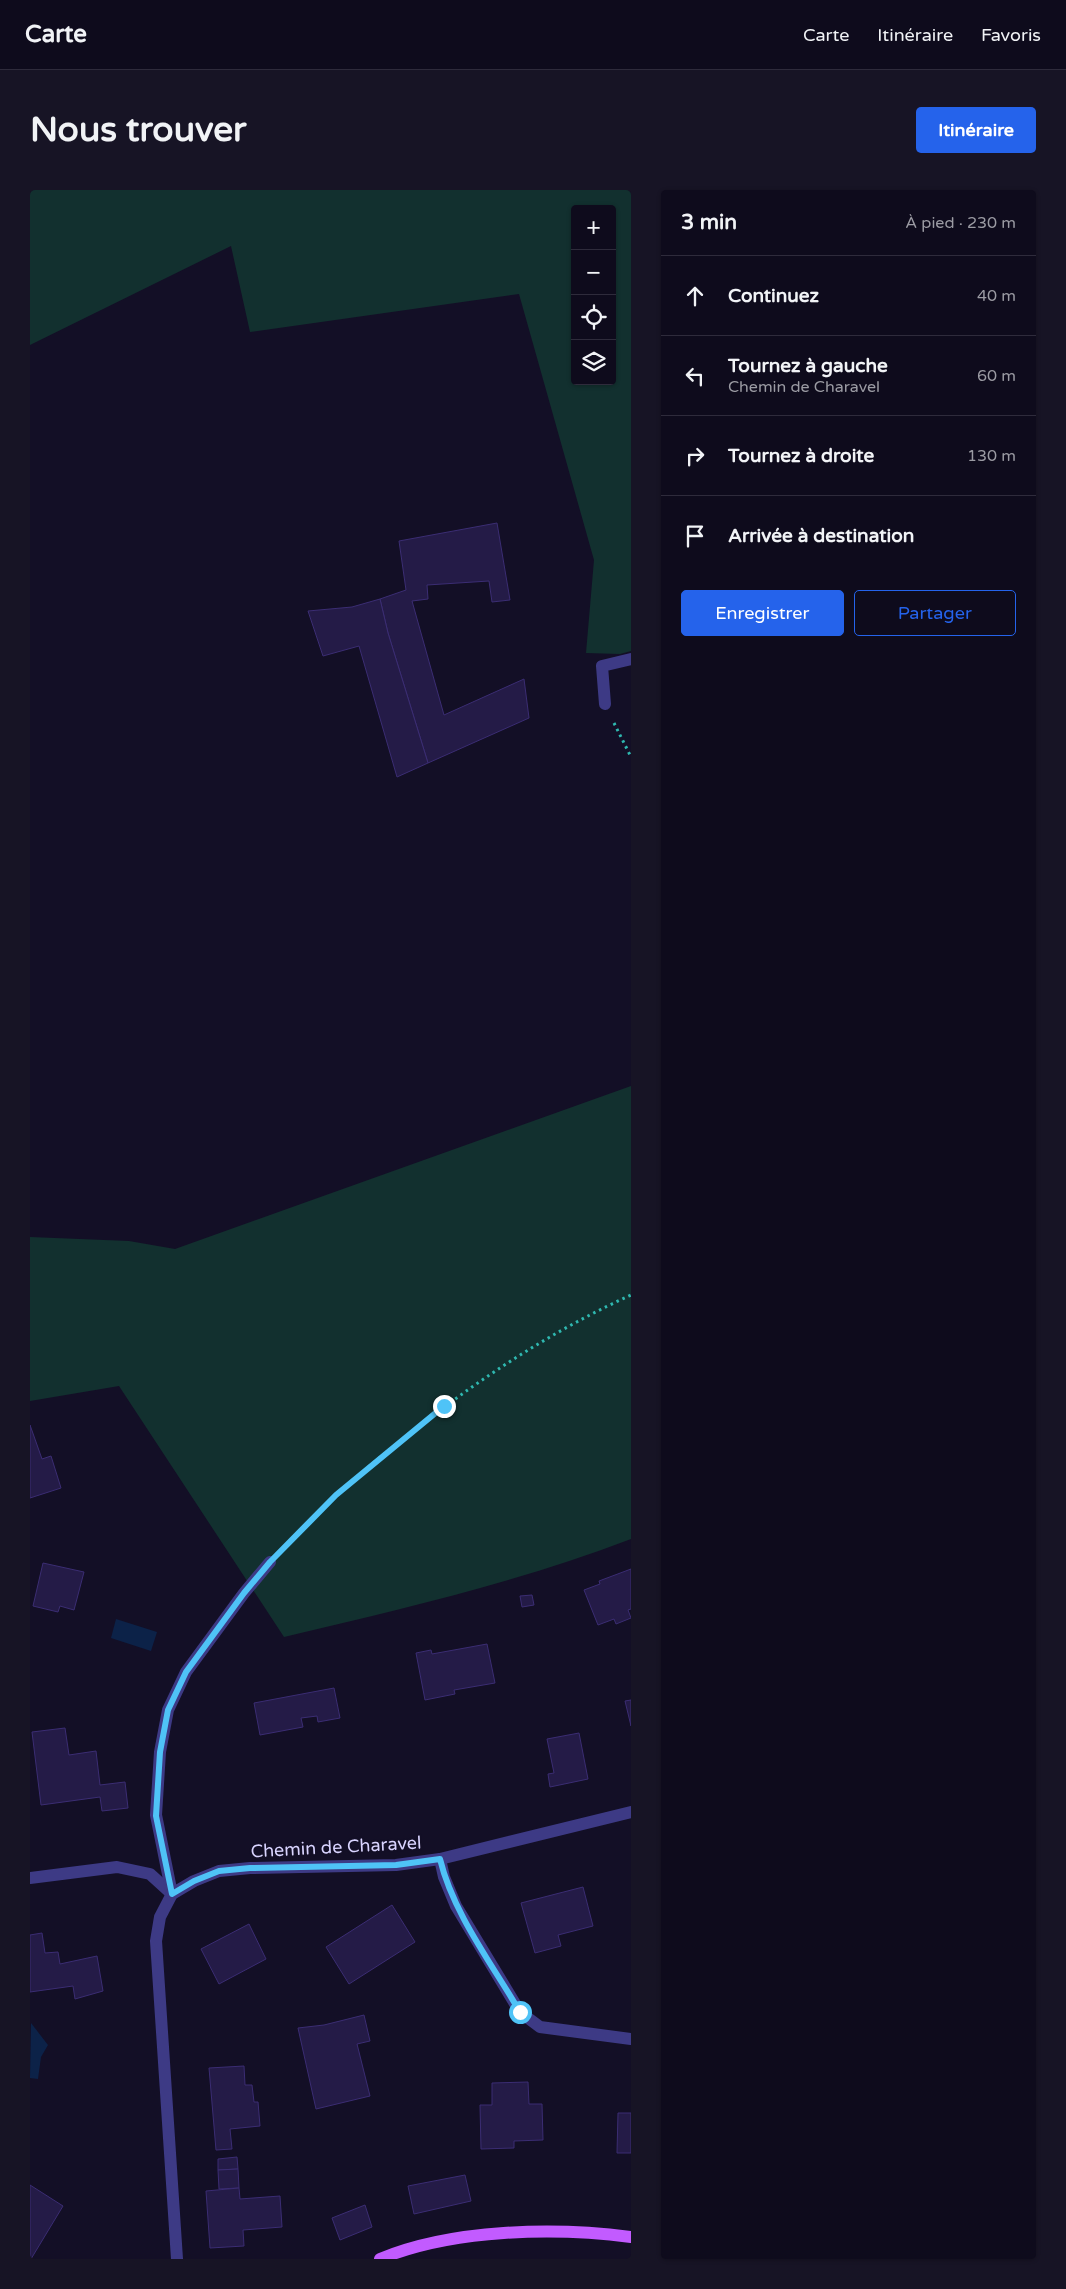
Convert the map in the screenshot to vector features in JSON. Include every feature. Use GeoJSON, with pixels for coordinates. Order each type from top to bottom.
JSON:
{"type":"FeatureCollection","features":[{"type":"Feature","properties":{"kind":"main road"},"geometry":{"type":"LineString","coordinates":[[380,2259],[444,2241],[495,2235],[541,2232],[596,2233],[631,2237]]}},
{"type":"Feature","properties":{"kind":"street"},"geometry":{"type":"LineString","coordinates":[[605,704],[602,666],[631,659]]}},
{"type":"Feature","properties":{"kind":"street"},"geometry":{"type":"LineString","coordinates":[[177,2259],[156,1941],[160,1917],[172,1894],[156,1816],[160,1752],[168,1710],[186,1672],[244,1593],[270,1562]]}},
{"type":"Feature","properties":{"kind":"street","name":"Chemin de Charavel"},"geometry":{"type":"LineString","coordinates":[[172,1894],[194,1881],[219,1871],[250,1868],[396,1865],[440,1859],[631,1812]]}},
{"type":"Feature","properties":{"kind":"street"},"geometry":{"type":"LineString","coordinates":[[440,1859],[444,1877],[456,1906],[520,2012],[540,2026],[631,2039]]}},
{"type":"Feature","properties":{"kind":"street"},"geometry":{"type":"LineString","coordinates":[[30,1878],[117,1867],[150,1874],[172,1894]]}},
{"type":"Feature","properties":{"kind":"path"},"geometry":{"type":"LineString","coordinates":[[605,704],[631,757]]}},
{"type":"Feature","properties":{"kind":"path"},"geometry":{"type":"LineString","coordinates":[[270,1562],[336,1495],[444,1406],[511,1362],[608,1306],[631,1295]]}},
{"type":"Feature","properties":{"kind":"green space"},"geometry":{"type":"Polygon","coordinates":[[[30,190],[631,190],[631,651],[620,654],[586,653],[594,560],[519,294],[250,332],[231,246],[30,345],[30,190]]]}},
{"type":"Feature","properties":{"kind":"green space"},"geometry":{"type":"Polygon","coordinates":[[[631,1086],[631,1539],[503,1582],[284,1637],[119,1386],[30,1401],[30,1237],[129,1241],[175,1249],[631,1086]]]}},
{"type":"Feature","properties":{"kind":"water"},"geometry":{"type":"Polygon","coordinates":[[[116,1619],[157,1632],[151,1651],[111,1638],[116,1619]]]}},
{"type":"Feature","properties":{"kind":"water"},"geometry":{"type":"Polygon","coordinates":[[[31,2023],[48,2045],[41,2057],[38,2079],[30,2078],[31,2023]]]}},
{"type":"Feature","properties":{"kind":"building"},"geometry":{"type":"Polygon","coordinates":[[[497,523],[510,600],[492,602],[489,581],[427,585],[428,599],[412,601],[444,715],[524,679],[529,718],[428,763],[388,633],[380,599],[406,590],[399,541],[497,523]]]}},
{"type":"Feature","properties":{"kind":"building"},"geometry":{"type":"Polygon","coordinates":[[[380,599],[388,633],[428,763],[397,777],[359,646],[323,656],[308,611],[352,607],[380,599]]]}},
{"type":"Feature","properties":{"kind":"building"},"geometry":{"type":"Polygon","coordinates":[[[30,1425],[42,1459],[51,1456],[61,1488],[30,1498],[30,1425]]]}},
{"type":"Feature","properties":{"kind":"building"},"geometry":{"type":"Polygon","coordinates":[[[43,1563],[84,1572],[74,1610],[60,1606],[58,1612],[33,1606],[43,1563]]]}},
{"type":"Feature","properties":{"kind":"building"},"geometry":{"type":"Polygon","coordinates":[[[631,1569],[631,1609],[628,1610],[631,1618],[616,1624],[614,1619],[598,1625],[584,1590],[600,1584],[599,1581],[631,1569]]]}},
{"type":"Feature","properties":{"kind":"building"},"geometry":{"type":"Polygon","coordinates":[[[532,1595],[534,1605],[522,1607],[520,1596],[532,1595]]]}},
{"type":"Feature","properties":{"kind":"building"},"geometry":{"type":"Polygon","coordinates":[[[487,1644],[495,1683],[454,1690],[455,1694],[425,1700],[416,1653],[431,1650],[432,1654],[487,1644]]]}},
{"type":"Feature","properties":{"kind":"building"},"geometry":{"type":"Polygon","coordinates":[[[334,1688],[340,1718],[318,1722],[317,1716],[301,1718],[303,1727],[260,1735],[254,1703],[334,1688]]]}},
{"type":"Feature","properties":{"kind":"building"},"geometry":{"type":"Polygon","coordinates":[[[631,1700],[631,1726],[625,1701],[631,1700]]]}},
{"type":"Feature","properties":{"kind":"building"},"geometry":{"type":"Polygon","coordinates":[[[65,1728],[69,1755],[96,1751],[100,1785],[125,1782],[128,1808],[102,1811],[100,1797],[41,1805],[32,1732],[65,1728]]]}},
{"type":"Feature","properties":{"kind":"building"},"geometry":{"type":"Polygon","coordinates":[[[579,1733],[588,1779],[550,1787],[548,1774],[554,1773],[547,1739],[579,1733]]]}},
{"type":"Feature","properties":{"kind":"building"},"geometry":{"type":"Polygon","coordinates":[[[583,1887],[593,1926],[558,1935],[561,1946],[535,1953],[521,1903],[583,1887]]]}},
{"type":"Feature","properties":{"kind":"building"},"geometry":{"type":"Polygon","coordinates":[[[392,1905],[415,1942],[349,1984],[326,1947],[392,1905]]]}},
{"type":"Feature","properties":{"kind":"building"},"geometry":{"type":"Polygon","coordinates":[[[249,1924],[266,1959],[219,1984],[201,1949],[249,1924]]]}},
{"type":"Feature","properties":{"kind":"building"},"geometry":{"type":"Polygon","coordinates":[[[42,1933],[45,1953],[58,1952],[60,1964],[97,1956],[103,1991],[75,1999],[73,1986],[30,1992],[30,1935],[42,1933]]]}},
{"type":"Feature","properties":{"kind":"building"},"geometry":{"type":"Polygon","coordinates":[[[364,2015],[370,2041],[357,2044],[370,2096],[316,2109],[298,2028],[324,2025],[364,2015]]]}},
{"type":"Feature","properties":{"kind":"building"},"geometry":{"type":"Polygon","coordinates":[[[244,2066],[245,2085],[252,2085],[254,2102],[258,2102],[260,2126],[230,2129],[232,2149],[216,2150],[209,2068],[244,2066]]]}},
{"type":"Feature","properties":{"kind":"building"},"geometry":{"type":"Polygon","coordinates":[[[528,2082],[529,2104],[542,2104],[543,2140],[514,2141],[514,2148],[481,2149],[480,2105],[492,2105],[492,2083],[528,2082]]]}},
{"type":"Feature","properties":{"kind":"building"},"geometry":{"type":"Polygon","coordinates":[[[618,2113],[631,2113],[631,2153],[617,2153],[618,2113]]]}},
{"type":"Feature","properties":{"kind":"building"},"geometry":{"type":"Polygon","coordinates":[[[237,2157],[238,2169],[218,2170],[218,2159],[237,2157]]]}},
{"type":"Feature","properties":{"kind":"building"},"geometry":{"type":"Polygon","coordinates":[[[238,2169],[239,2188],[219,2189],[218,2170],[238,2169]]]}},
{"type":"Feature","properties":{"kind":"building"},"geometry":{"type":"Polygon","coordinates":[[[465,2175],[471,2201],[414,2214],[408,2186],[465,2175]]]}},
{"type":"Feature","properties":{"kind":"building"},"geometry":{"type":"Polygon","coordinates":[[[30,2185],[63,2206],[31,2259],[30,2259],[30,2185]]]}},
{"type":"Feature","properties":{"kind":"building"},"geometry":{"type":"Polygon","coordinates":[[[239,2188],[240,2199],[280,2196],[282,2227],[243,2230],[244,2246],[210,2248],[206,2191],[239,2188]]]}},
{"type":"Feature","properties":{"kind":"building"},"geometry":{"type":"Polygon","coordinates":[[[365,2205],[372,2227],[340,2240],[332,2218],[365,2205]]]}},
{"type":"Feature","properties":{"kind":"route"},"geometry":{"type":"LineString","coordinates":[[444,1406],[336,1495],[270,1562],[244,1593],[186,1672],[168,1710],[160,1752],[156,1816],[172,1894],[194,1881],[219,1871],[250,1868],[396,1865],[440,1859],[444,1877],[456,1906],[520,2012]]}}]}
